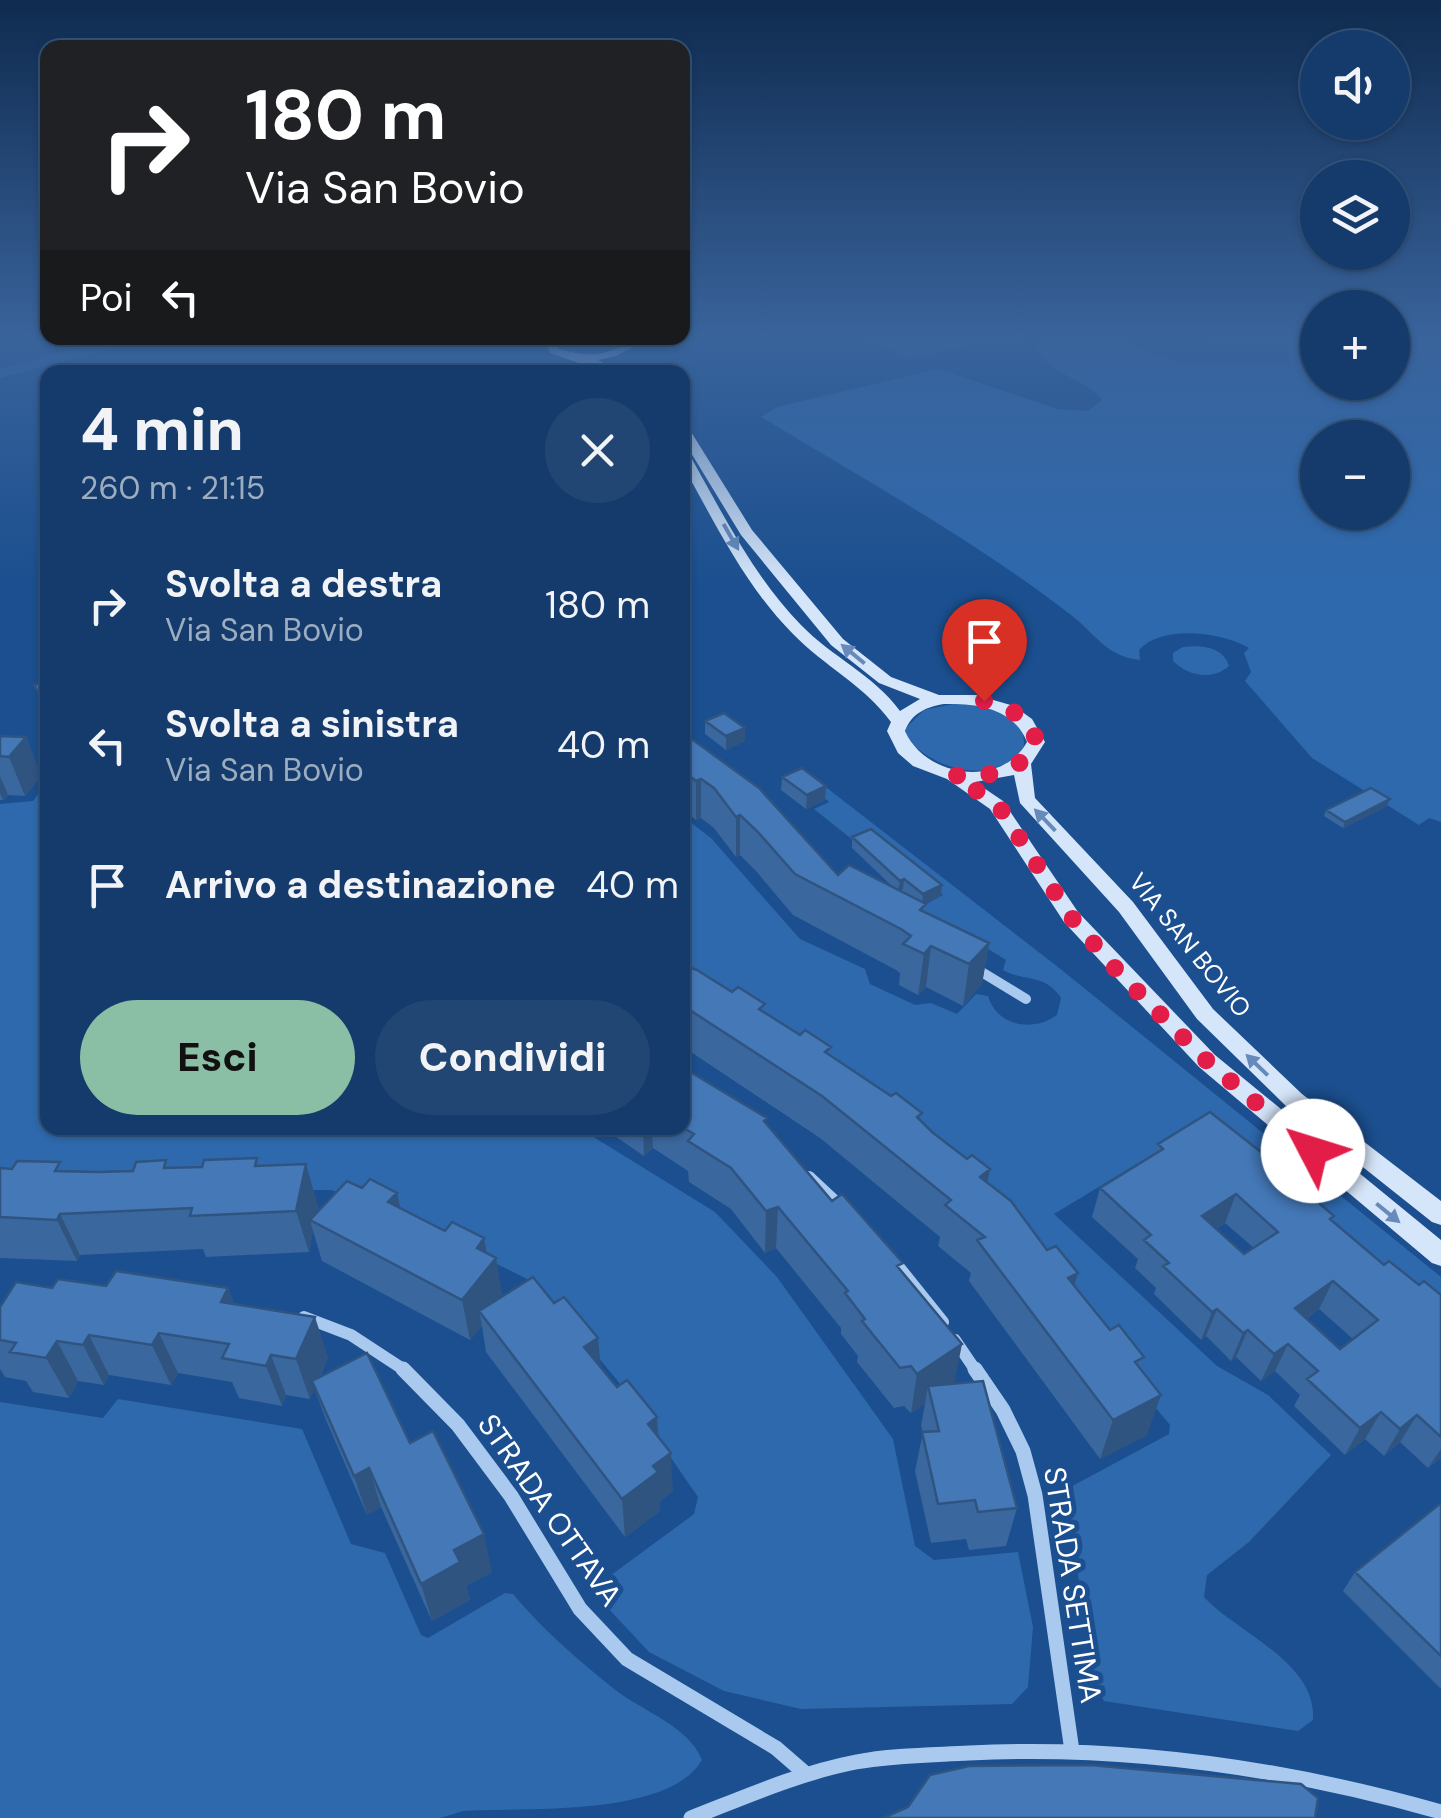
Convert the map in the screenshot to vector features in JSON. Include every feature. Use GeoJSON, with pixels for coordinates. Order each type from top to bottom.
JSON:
{"type":"FeatureCollection","features":[{"type":"Feature","properties":{"kind":"main road","name":"VIA SAN BOVIO"},"geometry":{"type":"LineString","coordinates":[[690,440],[746,532],[837,642],[886,680],[937,700],[984,701],[1016,714],[1030,728],[1036,742],[1032,755],[1022,764],[1026,799],[1126,907],[1205,1014],[1294,1100],[1441,1215]]}},
{"type":"Feature","properties":{"kind":"main road"},"geometry":{"type":"LineString","coordinates":[[690,466],[760,588],[798,631],[873,688],[899,720],[897,739],[905,752],[928,768],[953,775],[987,776],[1022,764]]}},
{"type":"Feature","properties":{"kind":"main road"},"geometry":{"type":"LineString","coordinates":[[899,720],[918,706],[937,700]]}},
{"type":"Feature","properties":{"kind":"main road"},"geometry":{"type":"LineString","coordinates":[[953,775],[998,805],[1071,917],[1207,1061],[1441,1256]]}},
{"type":"Feature","properties":{"kind":"street"},"geometry":{"type":"LineString","coordinates":[[967,964],[1026,999]]}},
{"type":"Feature","properties":{"kind":"street"},"geometry":{"type":"LineString","coordinates":[[792,1163],[854,1219]]}},
{"type":"Feature","properties":{"kind":"street","name":"STRADA SETTIMA"},"geometry":{"type":"LineString","coordinates":[[878,1244],[953,1338],[1003,1410],[1023,1451],[1035,1495],[1072,1751]]}},
{"type":"Feature","properties":{"kind":"street","name":"STRADA OTTAVA"},"geometry":{"type":"LineString","coordinates":[[292,1313],[352,1336],[403,1368],[458,1425],[510,1496],[580,1608],[627,1659],[776,1748],[806,1774]]}},
{"type":"Feature","properties":{"kind":"street"},"geometry":{"type":"LineString","coordinates":[[691,1818],[806,1774],[858,1762],[998,1750],[1230,1761],[1341,1784],[1441,1812]]}},
{"type":"Feature","properties":{"kind":"shaded area"},"geometry":{"type":"Polygon","coordinates":[[[762,418],[1441,418],[1441,822],[1429,818],[1419,825],[1312,758],[1245,681],[1251,672],[1244,653],[1249,648],[1209,635],[1177,634],[1149,642],[1139,650],[1140,660],[1128,658],[1102,644],[1071,615],[996,561],[762,418]]]}},
{"type":"Feature","properties":{"kind":"shaded area"},"geometry":{"type":"Polygon","coordinates":[[[1183,647],[1216,651],[1229,666],[1208,675],[1186,670],[1173,661],[1173,653],[1183,647]]]}},
{"type":"Feature","properties":{"kind":"shaded area"},"geometry":{"type":"Polygon","coordinates":[[[958,703],[993,710],[1013,720],[1024,738],[1023,750],[995,768],[963,769],[932,758],[906,738],[906,728],[924,710],[958,703]]]}},
{"type":"Feature","properties":{"kind":"shaded area"},"geometry":{"type":"Polygon","coordinates":[[[809,774],[1063,971],[1441,1277],[1441,1325],[1203,1124],[1054,1214],[1217,1366],[1268,1395],[1331,1455],[1249,1542],[1207,1575],[1204,1597],[1272,1650],[1302,1681],[1311,1700],[1313,1720],[1298,1731],[1104,1701],[1095,1685],[1065,1490],[1169,1434],[1170,1425],[1080,1317],[690,996],[690,822],[711,838],[800,939],[865,969],[870,984],[915,1005],[931,1003],[957,1014],[976,994],[988,996],[999,1014],[1017,1024],[1038,1024],[1057,1015],[1061,998],[1048,985],[1003,970],[1006,960],[943,921],[935,927],[910,913],[943,895],[868,835],[854,841],[814,809],[829,802],[800,778],[809,774]]]}},
{"type":"Feature","properties":{"kind":"shaded area"},"geometry":{"type":"Polygon","coordinates":[[[40,791],[40,1135],[590,1135],[715,1212],[777,1277],[893,1439],[915,1546],[934,1560],[1018,1552],[1033,1627],[1028,1687],[1012,1704],[801,1709],[724,1691],[649,1652],[591,1590],[694,1514],[698,1497],[617,1380],[537,1284],[381,1206],[331,1190],[85,1190],[0,1202],[0,804],[33,801],[40,791]]]}},
{"type":"Feature","properties":{"kind":"shaded area"},"geometry":{"type":"Polygon","coordinates":[[[118,1399],[302,1429],[351,1544],[385,1553],[421,1635],[428,1638],[505,1593],[513,1594],[548,1632],[600,1678],[687,1738],[702,1760],[684,1779],[659,1792],[593,1806],[463,1811],[440,1818],[0,1818],[0,1402],[103,1418],[118,1399]]]}},
{"type":"Feature","properties":{"kind":"building"},"geometry":{"type":"Polygon","coordinates":[[[724,713],[745,728],[726,736],[705,721],[724,713]]]}},
{"type":"Feature","properties":{"kind":"building"},"geometry":{"type":"Polygon","coordinates":[[[0,736],[26,737],[9,757],[0,756],[0,736]]]}},
{"type":"Feature","properties":{"kind":"building"},"geometry":{"type":"Polygon","coordinates":[[[690,738],[759,788],[838,875],[849,865],[926,904],[920,910],[989,943],[969,964],[931,946],[924,954],[903,944],[911,936],[901,929],[795,874],[757,831],[740,815],[736,817],[714,788],[701,779],[696,781],[690,776],[690,738]]]}},
{"type":"Feature","properties":{"kind":"building"},"geometry":{"type":"Polygon","coordinates":[[[802,768],[826,786],[807,795],[782,777],[802,768]]]}},
{"type":"Feature","properties":{"kind":"building"},"geometry":{"type":"Polygon","coordinates":[[[1371,788],[1390,799],[1345,822],[1326,810],[1371,788]]]}},
{"type":"Feature","properties":{"kind":"building"},"geometry":{"type":"Polygon","coordinates":[[[871,829],[942,885],[923,894],[904,879],[900,881],[852,837],[871,829]]]}},
{"type":"Feature","properties":{"kind":"building"},"geometry":{"type":"Polygon","coordinates":[[[690,968],[732,992],[738,987],[765,1004],[759,1009],[800,1035],[805,1030],[831,1047],[825,1052],[891,1096],[896,1093],[922,1113],[917,1117],[932,1132],[967,1159],[972,1155],[990,1169],[980,1177],[1011,1201],[1047,1250],[1056,1246],[1078,1273],[1068,1278],[1110,1330],[1119,1325],[1144,1357],[1135,1362],[1161,1395],[1113,1420],[977,1240],[985,1237],[945,1205],[951,1200],[822,1096],[690,1010],[690,968]]]}},
{"type":"Feature","properties":{"kind":"building"},"geometry":{"type":"Polygon","coordinates":[[[690,1072],[767,1118],[764,1121],[832,1201],[842,1194],[903,1263],[897,1266],[962,1344],[917,1374],[911,1366],[900,1368],[862,1321],[865,1319],[845,1293],[848,1291],[778,1207],[766,1211],[731,1168],[688,1141],[694,1134],[690,1132],[690,1072]]]}},
{"type":"Feature","properties":{"kind":"building"},"geometry":{"type":"Polygon","coordinates":[[[1210,1112],[1316,1195],[1312,1197],[1334,1216],[1330,1219],[1384,1265],[1389,1261],[1419,1285],[1424,1281],[1441,1295],[1441,1437],[1417,1415],[1400,1429],[1381,1412],[1360,1428],[1307,1379],[1318,1371],[1288,1344],[1274,1354],[1217,1309],[1212,1312],[1163,1266],[1169,1263],[1144,1240],[1151,1235],[1100,1188],[1163,1149],[1158,1144],[1210,1112]],[[1236,1194],[1202,1216],[1244,1254],[1278,1232],[1236,1194]],[[1333,1281],[1295,1308],[1340,1349],[1378,1320],[1333,1281]]]}},
{"type":"Feature","properties":{"kind":"building"},"geometry":{"type":"Polygon","coordinates":[[[257,1158],[255,1166],[306,1164],[296,1211],[190,1216],[192,1208],[60,1214],[57,1220],[0,1217],[0,1168],[12,1169],[17,1161],[60,1162],[55,1171],[98,1172],[133,1171],[136,1162],[166,1160],[164,1168],[202,1167],[204,1160],[257,1158]]]}},
{"type":"Feature","properties":{"kind":"building"},"geometry":{"type":"Polygon","coordinates":[[[370,1179],[397,1193],[388,1202],[445,1231],[452,1222],[484,1238],[477,1248],[496,1258],[462,1300],[310,1220],[347,1181],[362,1188],[370,1179]]]}},
{"type":"Feature","properties":{"kind":"building"},"geometry":{"type":"Polygon","coordinates":[[[116,1271],[228,1288],[221,1302],[315,1317],[296,1359],[271,1355],[266,1366],[222,1358],[229,1344],[159,1333],[152,1345],[89,1335],[83,1345],[57,1341],[46,1358],[10,1352],[16,1343],[0,1340],[0,1307],[16,1282],[52,1288],[58,1279],[106,1286],[116,1271]]]}},
{"type":"Feature","properties":{"kind":"building"},"geometry":{"type":"Polygon","coordinates":[[[533,1277],[554,1303],[564,1297],[598,1338],[584,1347],[617,1387],[627,1380],[657,1417],[648,1424],[671,1453],[653,1466],[658,1472],[622,1499],[479,1311],[533,1277]]]}},
{"type":"Feature","properties":{"kind":"building"},"geometry":{"type":"Polygon","coordinates":[[[367,1353],[410,1443],[433,1431],[484,1534],[454,1550],[460,1562],[421,1584],[369,1468],[354,1476],[312,1381],[367,1353]]]}},
{"type":"Feature","properties":{"kind":"building"},"geometry":{"type":"Polygon","coordinates":[[[983,1381],[1017,1508],[978,1512],[975,1500],[938,1504],[922,1432],[939,1431],[928,1386],[983,1381]]]}},
{"type":"Feature","properties":{"kind":"building"},"geometry":{"type":"Polygon","coordinates":[[[1441,1503],[1441,1656],[1355,1572],[1441,1503]]]}},
{"type":"Feature","properties":{"kind":"building"},"geometry":{"type":"Polygon","coordinates":[[[1090,1765],[1301,1784],[1318,1798],[1315,1818],[883,1818],[908,1807],[930,1775],[969,1766],[1090,1765]]]}},
{"type":"Feature","properties":{"kind":"route"},"geometry":{"type":"LineString","coordinates":[[984,701],[1024,720],[1036,742],[1032,755],[1000,774],[953,775],[998,805],[1071,917],[1120,974],[1207,1061],[1313,1151]]}}]}
